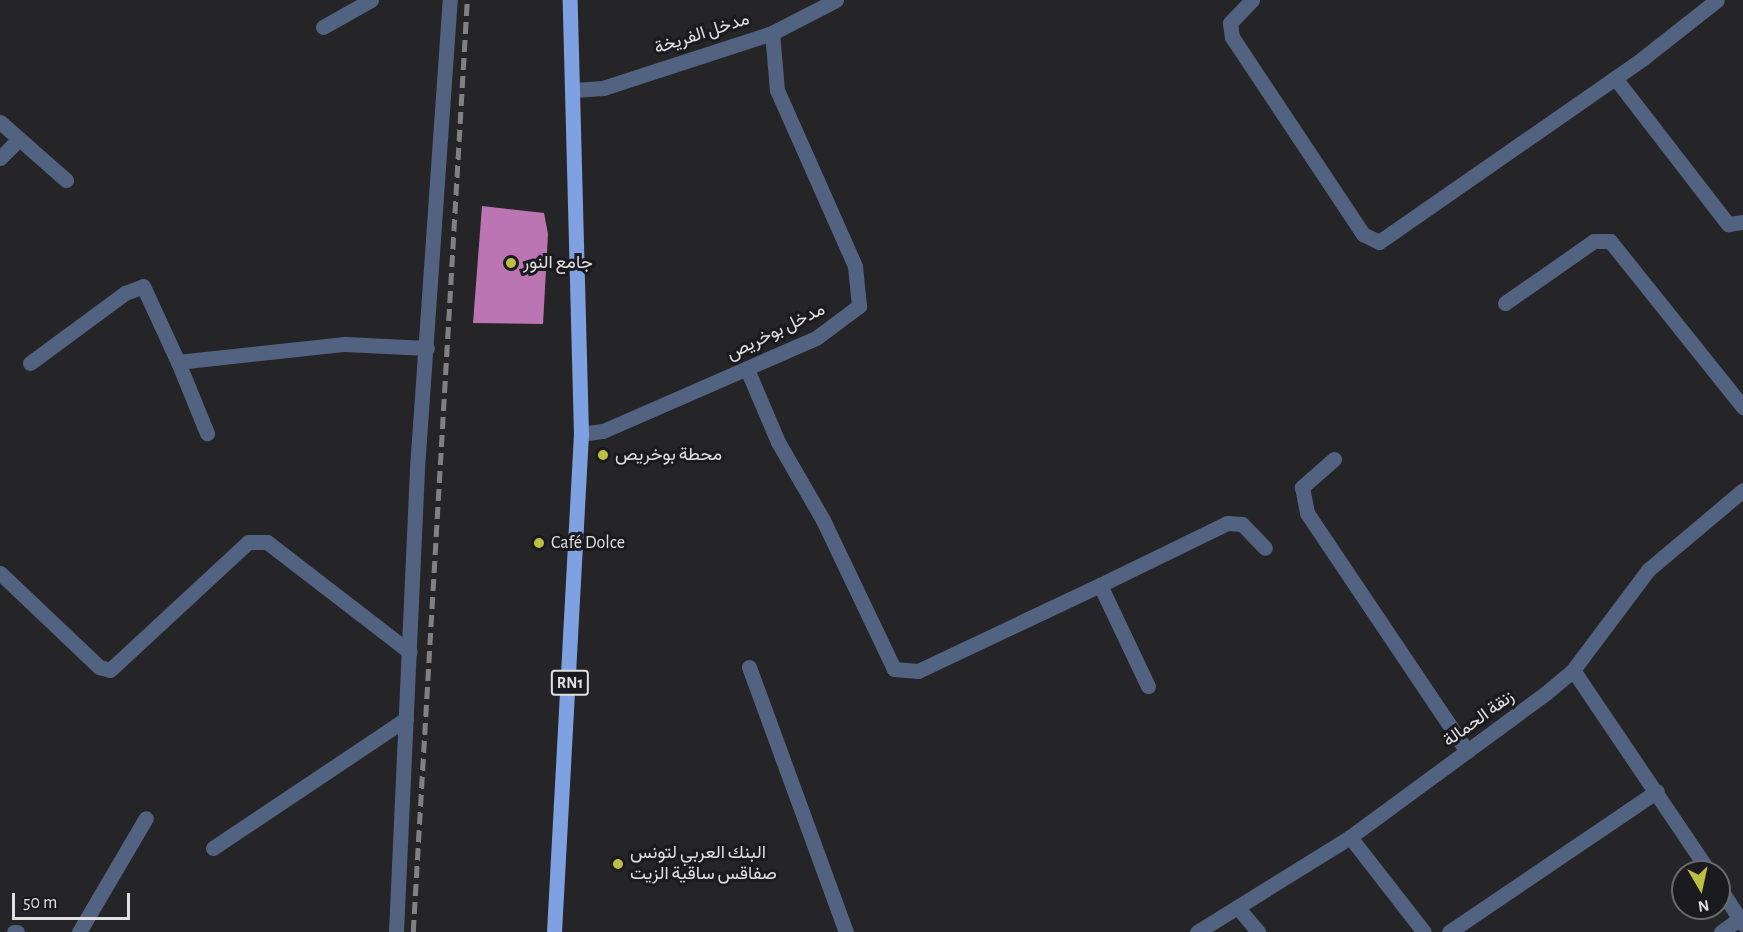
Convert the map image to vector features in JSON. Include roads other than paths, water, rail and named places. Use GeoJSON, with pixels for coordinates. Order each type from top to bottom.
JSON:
{"type":"FeatureCollection","features":[{"type":"Feature","properties":{"kind":"main road","name":"RN1"},"geometry":{"type":"LineString","coordinates":[[554,932],[581,434],[575,90],[570,0]]}},
{"type":"Feature","properties":{"kind":"street"},"geometry":{"type":"LineString","coordinates":[[396,932],[427,348],[450,0]]}},
{"type":"Feature","properties":{"kind":"street","name":"مدخل الفريخة"},"geometry":{"type":"LineString","coordinates":[[575,90],[603,88],[772,33],[836,0]]}},
{"type":"Feature","properties":{"kind":"street"},"geometry":{"type":"LineString","coordinates":[[1252,0],[1230,23],[1232,37],[1371,240],[1389,240],[1615,78],[1717,0]]}},
{"type":"Feature","properties":{"kind":"street"},"geometry":{"type":"LineString","coordinates":[[324,27],[361,2]]}},
{"type":"Feature","properties":{"kind":"street","name":"مدخل بوخريص"},"geometry":{"type":"LineString","coordinates":[[581,434],[603,431],[747,369],[835,327],[854,312],[862,296],[843,236],[785,116],[771,65],[772,33]]}},
{"type":"Feature","properties":{"kind":"street"},"geometry":{"type":"LineString","coordinates":[[1615,78],[1728,224],[1743,222]]}},
{"type":"Feature","properties":{"kind":"street"},"geometry":{"type":"LineString","coordinates":[[0,122],[66,180]]}},
{"type":"Feature","properties":{"kind":"street"},"geometry":{"type":"LineString","coordinates":[[0,158],[19,139]]}},
{"type":"Feature","properties":{"kind":"street"},"geometry":{"type":"LineString","coordinates":[[1504,303],[1594,241],[1611,241],[1743,408]]}},
{"type":"Feature","properties":{"kind":"street"},"geometry":{"type":"LineString","coordinates":[[30,363],[125,293],[143,286],[207,433]]}},
{"type":"Feature","properties":{"kind":"street"},"geometry":{"type":"LineString","coordinates":[[177,362],[345,344],[427,348]]}},
{"type":"Feature","properties":{"kind":"street"},"geometry":{"type":"LineString","coordinates":[[747,369],[778,442],[828,530],[894,669],[918,670],[1227,523],[1242,524],[1265,548]]}},
{"type":"Feature","properties":{"kind":"street"},"geometry":{"type":"LineString","coordinates":[[1334,459],[1302,487],[1307,513],[1467,751]]}},
{"type":"Feature","properties":{"kind":"street","name":"زنقة الحمالة"},"geometry":{"type":"LineString","coordinates":[[1197,932],[1239,909],[1350,837],[1573,670],[1648,570],[1743,490]]}},
{"type":"Feature","properties":{"kind":"street"},"geometry":{"type":"LineString","coordinates":[[0,573],[99,667],[110,670],[248,542],[267,542],[410,652]]}},
{"type":"Feature","properties":{"kind":"street"},"geometry":{"type":"LineString","coordinates":[[1100,585],[1148,686]]}},
{"type":"Feature","properties":{"kind":"street"},"geometry":{"type":"LineString","coordinates":[[749,667],[846,932]]}},
{"type":"Feature","properties":{"kind":"street"},"geometry":{"type":"LineString","coordinates":[[1573,670],[1657,791],[1701,860]]}},
{"type":"Feature","properties":{"kind":"street"},"geometry":{"type":"LineString","coordinates":[[213,848],[406,719]]}},
{"type":"Feature","properties":{"kind":"street"},"geometry":{"type":"LineString","coordinates":[[1449,932],[1657,791]]}},
{"type":"Feature","properties":{"kind":"street"},"geometry":{"type":"LineString","coordinates":[[79,932],[146,818]]}},
{"type":"Feature","properties":{"kind":"street"},"geometry":{"type":"LineString","coordinates":[[1350,837],[1424,932]]}},
{"type":"Feature","properties":{"kind":"street"},"geometry":{"type":"LineString","coordinates":[[1721,932],[1741,921],[1731,906]]}},
{"type":"Feature","properties":{"kind":"street"},"geometry":{"type":"LineString","coordinates":[[1239,909],[1258,932]]}},
{"type":"Feature","properties":{"kind":"railway"},"geometry":{"type":"LineString","coordinates":[[413,932],[467,0]]}},
{"type":"Feature","properties":{"kind":"place","name":"جامع النور"},"geometry":{"type":"Point","coordinates":[511,263]}},
{"type":"Feature","properties":{"kind":"place","name":"محطة بوخريص"},"geometry":{"type":"Point","coordinates":[603,455]}},
{"type":"Feature","properties":{"kind":"place","name":"Café Dolce"},"geometry":{"type":"Point","coordinates":[539,543]}},
{"type":"Feature","properties":{"kind":"place","name":"البنك العربي لتونس صفاقس ساقية الزيت"},"geometry":{"type":"Point","coordinates":[618,864]}}]}
